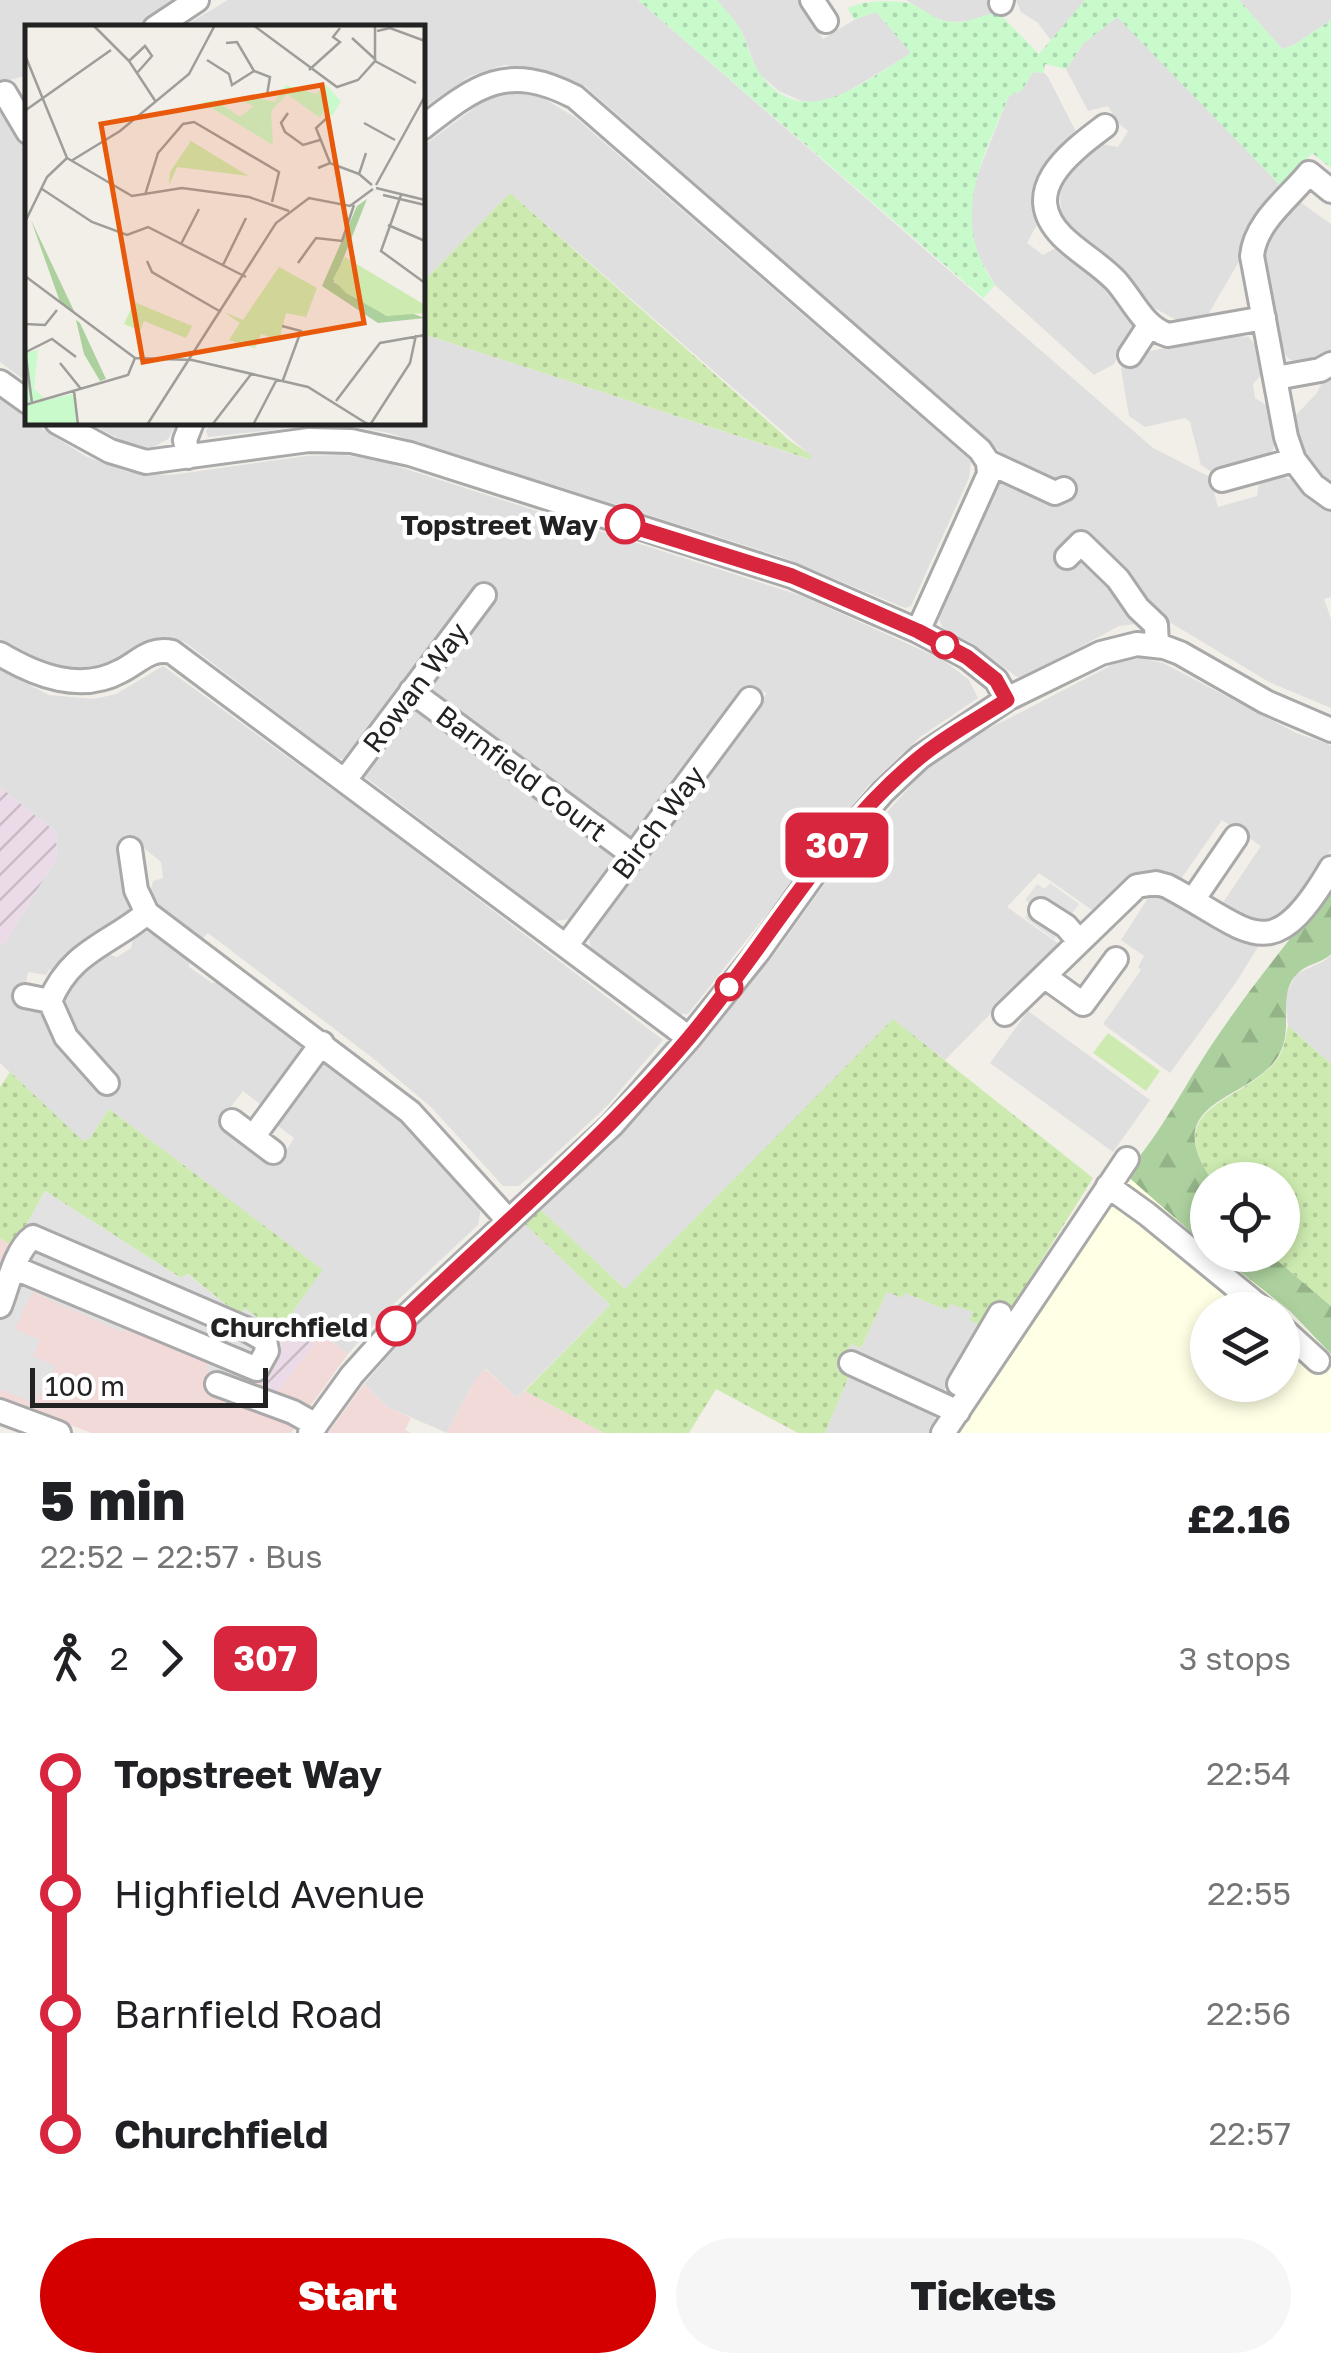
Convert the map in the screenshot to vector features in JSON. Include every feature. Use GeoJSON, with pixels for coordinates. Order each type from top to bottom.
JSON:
{"type":"FeatureCollection","features":[{"type":"Feature","properties":{"kind":"street"},"geometry":{"type":"LineString","coordinates":[[160,25],[197,0]]}},
{"type":"Feature","properties":{"kind":"street"},"geometry":{"type":"LineString","coordinates":[[812,0],[826,21]]}},
{"type":"Feature","properties":{"kind":"street"},"geometry":{"type":"LineString","coordinates":[[425,126],[479,86],[502,80],[521,78],[548,84],[575,98],[980,450],[988,462],[989,474],[918,631]]}},
{"type":"Feature","properties":{"kind":"street"},"geometry":{"type":"LineString","coordinates":[[11,92],[25,125]]}},
{"type":"Feature","properties":{"kind":"street"},"geometry":{"type":"LineString","coordinates":[[1105,126],[1057,165],[1047,191],[1053,225],[1112,277],[1149,326],[1168,336],[1264,318]]}},
{"type":"Feature","properties":{"kind":"street"},"geometry":{"type":"LineString","coordinates":[[1331,191],[1309,173],[1256,235],[1252,256],[1286,437],[1294,460],[1313,485],[1331,498]]}},
{"type":"Feature","properties":{"kind":"street"},"geometry":{"type":"LineString","coordinates":[[1130,355],[1149,326]]}},
{"type":"Feature","properties":{"kind":"street"},"geometry":{"type":"LineString","coordinates":[[1276,378],[1320,370],[1331,364]]}},
{"type":"Feature","properties":{"kind":"street"},"geometry":{"type":"LineString","coordinates":[[0,382],[25,400]]}},
{"type":"Feature","properties":{"kind":"street"},"geometry":{"type":"LineString","coordinates":[[64,425],[132,459],[158,462],[309,440],[380,446],[792,576],[918,631],[967,657],[996,680],[1007,700]]}},
{"type":"Feature","properties":{"kind":"street"},"geometry":{"type":"LineString","coordinates":[[188,457],[185,440],[191,425]]}},
{"type":"Feature","properties":{"kind":"street"},"geometry":{"type":"LineString","coordinates":[[1222,480],[1294,460]]}},
{"type":"Feature","properties":{"kind":"street"},"geometry":{"type":"LineString","coordinates":[[988,462],[1055,494],[1064,489]]}},
{"type":"Feature","properties":{"kind":"street"},"geometry":{"type":"LineString","coordinates":[[1067,557],[1082,543],[1156,625],[1157,646]]}},
{"type":"Feature","properties":{"kind":"street","name":"Rowan Way"},"geometry":{"type":"LineString","coordinates":[[346,780],[484,595]]}},
{"type":"Feature","properties":{"kind":"street"},"geometry":{"type":"LineString","coordinates":[[217,1384],[293,1412],[313,1429],[352,1374],[396,1326],[612,1125],[758,952],[823,861],[883,792],[920,757],[1007,700],[1119,646],[1137,644],[1180,653],[1266,702],[1331,730]]}},
{"type":"Feature","properties":{"kind":"street"},"geometry":{"type":"LineString","coordinates":[[0,654],[39,674],[75,682],[110,677],[156,651],[172,652],[688,1038]]}},
{"type":"Feature","properties":{"kind":"street","name":"Barnfield Court"},"geometry":{"type":"LineString","coordinates":[[411,690],[633,855]]}},
{"type":"Feature","properties":{"kind":"street","name":"Birch Way"},"geometry":{"type":"LineString","coordinates":[[566,946],[750,699]]}},
{"type":"Feature","properties":{"kind":"street"},"geometry":{"type":"LineString","coordinates":[[1193,900],[1236,837]]}},
{"type":"Feature","properties":{"kind":"street"},"geometry":{"type":"LineString","coordinates":[[130,848],[136,890],[146,913],[410,1112],[508,1220]]}},
{"type":"Feature","properties":{"kind":"street"},"geometry":{"type":"LineString","coordinates":[[1005,1014],[1137,886],[1156,883],[1241,928],[1268,935],[1298,916],[1331,868]]}},
{"type":"Feature","properties":{"kind":"street"},"geometry":{"type":"LineString","coordinates":[[1041,910],[1078,940]]}},
{"type":"Feature","properties":{"kind":"street"},"geometry":{"type":"LineString","coordinates":[[50,1001],[76,959],[112,940],[146,913]]}},
{"type":"Feature","properties":{"kind":"street"},"geometry":{"type":"LineString","coordinates":[[1044,976],[1083,1004],[1116,960]]}},
{"type":"Feature","properties":{"kind":"street"},"geometry":{"type":"LineString","coordinates":[[25,996],[50,1001]]}},
{"type":"Feature","properties":{"kind":"street"},"geometry":{"type":"LineString","coordinates":[[50,1001],[59,1025],[107,1083]]}},
{"type":"Feature","properties":{"kind":"street"},"geometry":{"type":"LineString","coordinates":[[254,1137],[322,1042]]}},
{"type":"Feature","properties":{"kind":"street"},"geometry":{"type":"LineString","coordinates":[[232,1121],[273,1152]]}},
{"type":"Feature","properties":{"kind":"street"},"geometry":{"type":"LineString","coordinates":[[943,1433],[999,1360],[1127,1158]]}},
{"type":"Feature","properties":{"kind":"street"},"geometry":{"type":"LineString","coordinates":[[1108,1186],[1242,1292]]}},
{"type":"Feature","properties":{"kind":"street"},"geometry":{"type":"LineString","coordinates":[[0,1306],[26,1242],[33,1237],[244,1328],[265,1340],[267,1351],[257,1368],[16,1268]]}},
{"type":"Feature","properties":{"kind":"street"},"geometry":{"type":"LineString","coordinates":[[958,1412],[958,1387],[1000,1314]]}},
{"type":"Feature","properties":{"kind":"street"},"geometry":{"type":"LineString","coordinates":[[1300,1344],[1318,1361]]}},
{"type":"Feature","properties":{"kind":"street"},"geometry":{"type":"LineString","coordinates":[[851,1363],[958,1412]]}},
{"type":"Feature","properties":{"kind":"street"},"geometry":{"type":"LineString","coordinates":[[0,1410],[59,1433]]}},
{"type":"Feature","properties":{"kind":"shaded area"},"geometry":{"type":"Polygon","coordinates":[[[0,0],[174,0],[137,25],[25,25],[25,76],[0,83],[0,0]]]}},
{"type":"Feature","properties":{"kind":"shaded area"},"geometry":{"type":"Polygon","coordinates":[[[228,0],[638,0],[1153,448],[1210,477],[1218,507],[1257,496],[1259,483],[1284,477],[1297,482],[1331,512],[1331,597],[1324,599],[1331,619],[1331,708],[1269,682],[1166,620],[1119,626],[1025,677],[1017,677],[943,628],[939,619],[1001,477],[1005,456],[585,86],[539,69],[504,65],[470,76],[425,107],[425,25],[186,25],[228,0]]]}},
{"type":"Feature","properties":{"kind":"shaded area"},"geometry":{"type":"Polygon","coordinates":[[[717,0],[799,0],[823,39],[876,12],[912,53],[835,99],[806,103],[779,91],[758,73],[742,32],[717,0]]]}},
{"type":"Feature","properties":{"kind":"shaded area"},"geometry":{"type":"Polygon","coordinates":[[[906,0],[992,0],[989,8],[994,13],[973,21],[949,22],[906,0]]]}},
{"type":"Feature","properties":{"kind":"shaded area"},"geometry":{"type":"Polygon","coordinates":[[[1016,0],[1085,0],[1052,42],[1038,23],[1021,12],[1016,0]]]}},
{"type":"Feature","properties":{"kind":"shaded area"},"geometry":{"type":"Polygon","coordinates":[[[1239,0],[1331,0],[1331,20],[1282,49],[1239,0]]]}},
{"type":"Feature","properties":{"kind":"shaded area"},"geometry":{"type":"Polygon","coordinates":[[[1118,16],[1283,188],[1246,232],[1241,258],[1206,318],[1182,323],[1149,305],[1134,284],[1061,215],[1060,188],[1074,166],[1102,144],[1118,147],[1128,131],[1108,106],[1088,111],[1066,69],[1083,44],[1118,16]]]}},
{"type":"Feature","properties":{"kind":"shaded area"},"geometry":{"type":"Polygon","coordinates":[[[1033,72],[1048,77],[1075,130],[1072,139],[1046,166],[1040,219],[1027,243],[1043,255],[1056,248],[1071,257],[1112,292],[1133,323],[1114,364],[1094,375],[995,285],[974,248],[969,217],[974,183],[1009,96],[1022,90],[1033,72]]]}},
{"type":"Feature","properties":{"kind":"shaded area"},"geometry":{"type":"Polygon","coordinates":[[[521,93],[543,98],[576,118],[971,461],[969,478],[911,606],[905,608],[779,556],[389,433],[350,426],[425,425],[425,335],[808,459],[811,456],[510,193],[425,280],[425,145],[497,95],[521,93]]]}},
{"type":"Feature","properties":{"kind":"shaded area"},"geometry":{"type":"Polygon","coordinates":[[[0,110],[25,141],[25,381],[0,362],[0,110]]]}},
{"type":"Feature","properties":{"kind":"shaded area"},"geometry":{"type":"Polygon","coordinates":[[[1300,202],[1331,224],[1331,354],[1299,363],[1281,350],[1264,253],[1269,236],[1300,202]]]}},
{"type":"Feature","properties":{"kind":"shaded area"},"geometry":{"type":"Polygon","coordinates":[[[1232,335],[1249,337],[1259,351],[1263,373],[1253,384],[1255,398],[1269,407],[1275,443],[1273,450],[1260,460],[1213,473],[1201,465],[1190,422],[1185,418],[1145,427],[1129,416],[1121,369],[1125,359],[1150,351],[1232,335]]]}},
{"type":"Feature","properties":{"kind":"shaded area"},"geometry":{"type":"Polygon","coordinates":[[[1331,376],[1331,486],[1305,457],[1294,417],[1331,376]]]}},
{"type":"Feature","properties":{"kind":"shaded area"},"geometry":{"type":"Polygon","coordinates":[[[0,399],[25,418],[25,425],[36,425],[85,456],[128,472],[171,475],[306,456],[344,455],[384,462],[805,597],[943,660],[969,680],[978,698],[920,737],[867,787],[688,1014],[680,1014],[591,949],[588,931],[767,693],[746,686],[625,847],[422,694],[493,602],[477,588],[343,759],[175,638],[145,642],[93,669],[42,661],[0,639],[0,399]]]}},
{"type":"Feature","properties":{"kind":"shaded area"},"geometry":{"type":"Polygon","coordinates":[[[93,425],[176,425],[168,439],[151,448],[121,440],[93,425]]]}},
{"type":"Feature","properties":{"kind":"shaded area"},"geometry":{"type":"Polygon","coordinates":[[[209,425],[319,425],[208,437],[209,425]]]}},
{"type":"Feature","properties":{"kind":"shaded area"},"geometry":{"type":"Polygon","coordinates":[[[1141,658],[1163,663],[1296,733],[1331,745],[1331,850],[1292,905],[1278,918],[1248,918],[1222,904],[1261,846],[1222,820],[1181,879],[1155,871],[1143,872],[1118,885],[1092,910],[1039,873],[1007,907],[1059,944],[945,1060],[893,1020],[625,1289],[540,1209],[613,1144],[665,1087],[777,951],[833,872],[927,768],[965,741],[1114,664],[1141,658]]]}},
{"type":"Feature","properties":{"kind":"shaded area"},"geometry":{"type":"Polygon","coordinates":[[[163,666],[382,826],[663,1040],[607,1106],[550,1159],[519,1186],[503,1186],[431,1107],[374,1059],[208,933],[202,939],[162,912],[150,893],[153,881],[163,878],[161,862],[138,843],[128,917],[81,943],[60,968],[49,970],[46,975],[28,972],[21,1005],[43,1013],[49,1032],[71,1024],[64,997],[90,963],[108,954],[117,957],[131,948],[141,931],[155,933],[189,957],[189,967],[212,983],[223,982],[304,1043],[303,1053],[264,1107],[243,1091],[219,1122],[274,1162],[280,1161],[294,1138],[273,1122],[324,1059],[402,1119],[481,1208],[478,1225],[384,1313],[348,1354],[304,1320],[286,1341],[277,1333],[322,1270],[109,1109],[90,1138],[83,1142],[0,1063],[0,944],[5,943],[57,857],[56,832],[0,787],[0,670],[49,695],[94,699],[116,694],[163,666]]]}},
{"type":"Feature","properties":{"kind":"shaded area"},"geometry":{"type":"Polygon","coordinates":[[[418,700],[621,853],[571,919],[555,921],[365,777],[364,773],[418,700]]]}},
{"type":"Feature","properties":{"kind":"shaded area"},"geometry":{"type":"Polygon","coordinates":[[[0,787],[56,832],[57,857],[5,943],[0,944],[0,787]]]}},
{"type":"Feature","properties":{"kind":"shaded area"},"geometry":{"type":"Polygon","coordinates":[[[1050,883],[1079,904],[1054,939],[1025,918],[1033,906],[1025,900],[1037,884],[1045,889],[1050,883]]]}},
{"type":"Feature","properties":{"kind":"shaded area"},"geometry":{"type":"Polygon","coordinates":[[[1150,895],[1163,897],[1240,939],[1259,945],[1170,1073],[1103,1024],[1141,970],[1138,967],[1144,956],[1121,940],[1150,895]]]}},
{"type":"Feature","properties":{"kind":"shaded area"},"geometry":{"type":"Polygon","coordinates":[[[1331,954],[1331,1064],[1288,1026],[1285,997],[1296,974],[1331,954]]]}},
{"type":"Feature","properties":{"kind":"shaded area"},"geometry":{"type":"Polygon","coordinates":[[[1028,1011],[1150,1100],[1113,1152],[990,1063],[1028,1011]]]}},
{"type":"Feature","properties":{"kind":"shaded area"},"geometry":{"type":"Polygon","coordinates":[[[1125,1174],[1190,1231],[1190,1272],[1241,1272],[1266,1292],[1190,1292],[1190,1402],[1300,1402],[1300,1324],[1331,1354],[1331,1433],[951,1433],[1125,1174]]]}},
{"type":"Feature","properties":{"kind":"shaded area"},"geometry":{"type":"Polygon","coordinates":[[[45,1191],[181,1278],[187,1274],[240,1315],[245,1308],[286,1341],[250,1387],[206,1369],[211,1358],[126,1322],[122,1332],[32,1292],[15,1329],[40,1340],[33,1356],[56,1366],[34,1403],[0,1389],[0,1325],[11,1292],[18,1285],[31,1283],[14,1247],[45,1191]]]}},
{"type":"Feature","properties":{"kind":"shaded area"},"geometry":{"type":"Polygon","coordinates":[[[524,1223],[610,1305],[517,1398],[486,1369],[475,1380],[447,1433],[387,1407],[364,1384],[407,1335],[524,1223]]]}},
{"type":"Feature","properties":{"kind":"shaded area"},"geometry":{"type":"Polygon","coordinates":[[[0,1238],[14,1247],[277,1333],[286,1340],[304,1320],[348,1354],[291,1433],[91,1433],[0,1397],[0,1238]]]}},
{"type":"Feature","properties":{"kind":"shaded area"},"geometry":{"type":"Polygon","coordinates":[[[887,1292],[905,1293],[946,1310],[950,1303],[973,1312],[970,1320],[983,1327],[941,1395],[847,1353],[851,1344],[861,1348],[887,1292]]]}},
{"type":"Feature","properties":{"kind":"shaded area"},"geometry":{"type":"Polygon","coordinates":[[[304,1320],[322,1334],[276,1394],[256,1378],[304,1320]]]}},
{"type":"Feature","properties":{"kind":"shaded area"},"geometry":{"type":"Polygon","coordinates":[[[485,1369],[517,1398],[525,1391],[604,1433],[447,1433],[485,1369]]]}},
{"type":"Feature","properties":{"kind":"shaded area"},"geometry":{"type":"Polygon","coordinates":[[[849,1376],[933,1415],[937,1422],[933,1433],[825,1433],[849,1376]]]}},
{"type":"Feature","properties":{"kind":"shaded area"},"geometry":{"type":"Polygon","coordinates":[[[364,1384],[387,1407],[411,1418],[405,1430],[411,1433],[328,1433],[364,1384]]]}},
{"type":"Feature","properties":{"kind":"green space"},"geometry":{"type":"Polygon","coordinates":[[[638,0],[717,0],[739,27],[760,74],[777,92],[796,100],[815,101],[855,88],[911,53],[876,12],[854,20],[848,8],[870,2],[910,3],[953,22],[1000,14],[1039,54],[1085,0],[1239,0],[1282,49],[1331,20],[1331,168],[1312,153],[1283,188],[1117,17],[1083,44],[1066,69],[1045,64],[1044,73],[1033,72],[1022,90],[1009,96],[974,190],[974,237],[981,261],[995,285],[983,298],[638,0]]]}},
{"type":"Feature","properties":{"kind":"green space"},"geometry":{"type":"Polygon","coordinates":[[[510,193],[789,440],[812,456],[809,459],[425,335],[425,280],[510,193]]]}},
{"type":"Feature","properties":{"kind":"green space"},"geometry":{"type":"Polygon","coordinates":[[[1331,887],[1331,954],[1291,981],[1280,1053],[1268,1069],[1202,1116],[1195,1132],[1203,1162],[1190,1162],[1190,1231],[1125,1174],[1274,959],[1331,887]]]}},
{"type":"Feature","properties":{"kind":"green space"},"geometry":{"type":"Polygon","coordinates":[[[893,1019],[1093,1178],[996,1333],[969,1320],[973,1312],[950,1304],[946,1310],[905,1293],[902,1298],[887,1292],[861,1348],[851,1344],[838,1370],[849,1376],[825,1433],[798,1433],[716,1389],[689,1433],[604,1433],[525,1391],[610,1305],[524,1223],[540,1209],[625,1289],[893,1019]]]}},
{"type":"Feature","properties":{"kind":"green space"},"geometry":{"type":"Polygon","coordinates":[[[1288,1026],[1331,1064],[1331,1306],[1291,1272],[1300,1272],[1300,1162],[1202,1162],[1198,1154],[1195,1134],[1201,1119],[1264,1073],[1284,1046],[1288,1026]]]}},
{"type":"Feature","properties":{"kind":"green space"},"geometry":{"type":"Polygon","coordinates":[[[1108,1033],[1160,1071],[1146,1091],[1093,1053],[1108,1033]]]}},
{"type":"Feature","properties":{"kind":"green space"},"geometry":{"type":"Polygon","coordinates":[[[10,1072],[83,1141],[90,1138],[109,1109],[323,1270],[277,1333],[246,1309],[240,1316],[188,1274],[181,1278],[45,1191],[14,1247],[0,1238],[0,1087],[10,1072]]]}},
{"type":"Feature","properties":{"kind":"green space"},"geometry":{"type":"Polygon","coordinates":[[[1241,1272],[1291,1272],[1331,1306],[1331,1354],[1300,1321],[1300,1292],[1266,1292],[1241,1272]]]}},
{"type":"Feature","properties":{"kind":"bus line","name":"307"},"geometry":{"type":"LineString","coordinates":[[396,1326],[612,1125],[758,952],[823,861],[883,792],[920,757],[1007,700],[996,680],[967,657],[918,631],[792,576],[625,524]]}},
{"type":"Feature","properties":{"kind":"place","name":"Topstreet Way"},"geometry":{"type":"Point","coordinates":[625,524]}},
{"type":"Feature","properties":{"kind":"place","name":"Churchfield"},"geometry":{"type":"Point","coordinates":[396,1326]}}]}
